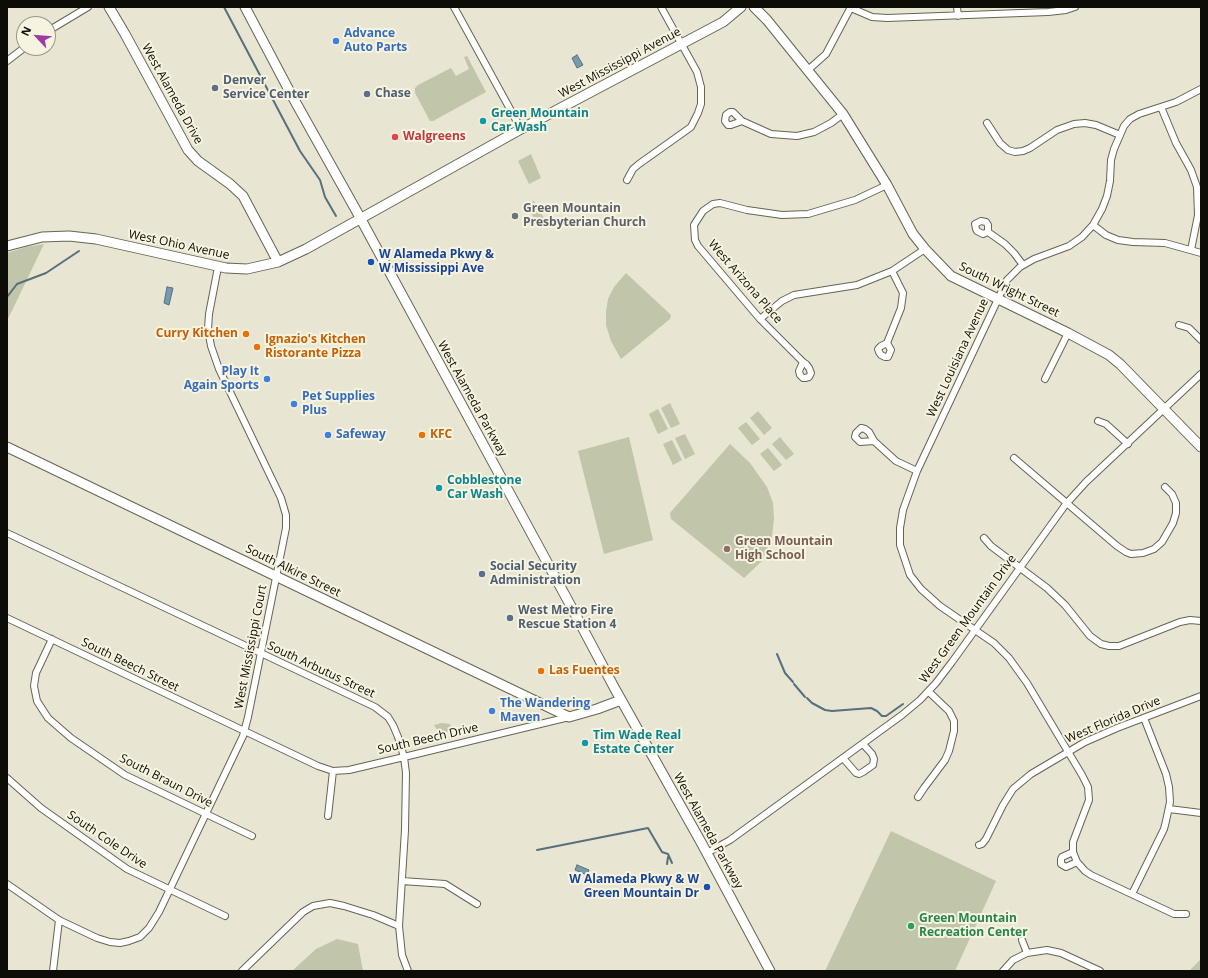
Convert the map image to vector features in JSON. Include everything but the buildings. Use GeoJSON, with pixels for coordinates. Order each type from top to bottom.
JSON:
{"type":"FeatureCollection","features":[{"type":"Feature","properties":{"kind":"street"},"geometry":{"type":"LineString","coordinates":[[56,26],[88,7]]}},
{"type":"Feature","properties":{"kind":"street","name":"West Alameda Drive"},"geometry":{"type":"LineString","coordinates":[[109,7],[188,150],[198,161],[230,184],[243,196],[278,262]]}},
{"type":"Feature","properties":{"kind":"street","name":"West Alameda Parkway"},"geometry":{"type":"LineString","coordinates":[[245,7],[621,700],[707,853],[770,971]]}},
{"type":"Feature","properties":{"kind":"street"},"geometry":{"type":"LineString","coordinates":[[454,7],[521,129]]}},
{"type":"Feature","properties":{"kind":"street"},"geometry":{"type":"LineString","coordinates":[[627,180],[633,169],[639,164],[691,128],[698,113],[702,96],[700,80],[691,60],[661,7]]}},
{"type":"Feature","properties":{"kind":"street","name":"West Mississippi Avenue"},"geometry":{"type":"LineString","coordinates":[[360,218],[521,129],[723,22],[742,7]]}},
{"type":"Feature","properties":{"kind":"street","name":"South Wright Street"},"geometry":{"type":"LineString","coordinates":[[754,7],[767,20],[842,114],[887,185],[913,234],[925,250],[951,276],[1068,332],[1120,364],[1201,447]]}},
{"type":"Feature","properties":{"kind":"street"},"geometry":{"type":"LineString","coordinates":[[808,70],[826,54],[851,7],[866,15],[882,18],[958,16],[1035,9],[1058,11],[1075,7]]}},
{"type":"Feature","properties":{"kind":"street"},"geometry":{"type":"LineString","coordinates":[[957,7],[958,16]]}},
{"type":"Feature","properties":{"kind":"street"},"geometry":{"type":"LineString","coordinates":[[7,61],[16,54]]}},
{"type":"Feature","properties":{"kind":"street","name":"West Louisiana Avenue"},"geometry":{"type":"LineString","coordinates":[[1073,852],[1074,837],[1088,806],[1089,793],[1086,781],[1014,664],[994,644],[940,606],[921,589],[910,575],[904,561],[900,545],[900,528],[903,510],[917,471],[998,298],[1010,277],[1023,265],[1073,243],[1093,226],[1107,196],[1112,155],[1127,122],[1134,116],[1182,100],[1201,89]]}},
{"type":"Feature","properties":{"kind":"street"},"geometry":{"type":"LineString","coordinates":[[1161,107],[1176,143],[1191,170],[1197,187],[1198,215],[1191,250]]}},
{"type":"Feature","properties":{"kind":"street"},"geometry":{"type":"LineString","coordinates":[[742,121],[771,134],[797,136],[814,132],[831,123],[842,114]]}},
{"type":"Feature","properties":{"kind":"street"},"geometry":{"type":"LineString","coordinates":[[987,123],[1000,143],[1008,150],[1015,152],[1030,148],[1057,130],[1074,124],[1086,123],[1096,125],[1120,135]]}},
{"type":"Feature","properties":{"kind":"street","name":"West Arizona Place"},"geometry":{"type":"LineString","coordinates":[[803,362],[760,319],[698,246],[695,240],[694,225],[703,210],[713,204],[720,203],[746,210],[782,215],[808,214],[855,200],[887,185]]}},
{"type":"Feature","properties":{"kind":"street","name":"West Ohio Avenue"},"geometry":{"type":"LineString","coordinates":[[7,246],[42,237],[76,236],[96,239],[218,267],[247,269],[278,262],[306,249],[360,218]]}},
{"type":"Feature","properties":{"kind":"street"},"geometry":{"type":"LineString","coordinates":[[1093,226],[1118,240],[1164,243],[1201,253]]}},
{"type":"Feature","properties":{"kind":"street"},"geometry":{"type":"LineString","coordinates":[[988,232],[1009,247],[1023,265]]}},
{"type":"Feature","properties":{"kind":"street"},"geometry":{"type":"LineString","coordinates":[[760,319],[782,301],[794,295],[857,285],[892,271],[925,250]]}},
{"type":"Feature","properties":{"kind":"street","name":"West Mississippi Court"},"geometry":{"type":"LineString","coordinates":[[7,884],[59,920],[104,941],[125,943],[140,937],[150,928],[160,912],[244,731],[286,525],[285,509],[276,487],[219,369],[209,338],[208,314],[218,267]]}},
{"type":"Feature","properties":{"kind":"street"},"geometry":{"type":"LineString","coordinates":[[887,343],[901,308],[903,293],[892,271]]}},
{"type":"Feature","properties":{"kind":"street"},"geometry":{"type":"LineString","coordinates":[[1179,325],[1188,328],[1201,340]]}},
{"type":"Feature","properties":{"kind":"street"},"geometry":{"type":"LineString","coordinates":[[1045,379],[1068,332]]}},
{"type":"Feature","properties":{"kind":"street","name":"West Green Mountain Drive"},"geometry":{"type":"LineString","coordinates":[[707,853],[734,837],[902,716],[928,692],[975,630],[1066,504],[1086,482],[1201,374]]}},
{"type":"Feature","properties":{"kind":"street"},"geometry":{"type":"LineString","coordinates":[[1098,420],[1106,424],[1128,444]]}},
{"type":"Feature","properties":{"kind":"street"},"geometry":{"type":"LineString","coordinates":[[874,441],[896,461],[917,471]]}},
{"type":"Feature","properties":{"kind":"street","name":"South Alkire Street"},"geometry":{"type":"LineString","coordinates":[[7,447],[569,717]]}},
{"type":"Feature","properties":{"kind":"street"},"geometry":{"type":"LineString","coordinates":[[1014,458],[1121,550],[1131,554],[1143,553],[1154,549],[1162,542],[1175,518],[1177,508],[1176,503],[1172,494],[1166,487]]}},
{"type":"Feature","properties":{"kind":"street","name":"South Arbutus Street"},"geometry":{"type":"LineString","coordinates":[[7,533],[362,701],[382,712],[393,725],[404,758],[406,773],[402,881],[398,926],[402,955],[408,971]]}},
{"type":"Feature","properties":{"kind":"street"},"geometry":{"type":"LineString","coordinates":[[984,538],[991,546],[1041,583],[1065,605],[1090,636],[1105,646],[1119,646],[1173,624],[1186,621],[1201,621]]}},
{"type":"Feature","properties":{"kind":"street","name":"South Beech Street"},"geometry":{"type":"LineString","coordinates":[[7,618],[244,731]]}},
{"type":"Feature","properties":{"kind":"street","name":"South Braun Drive"},"geometry":{"type":"LineString","coordinates":[[52,639],[36,672],[34,682],[35,697],[45,715],[66,734],[119,771],[252,836]]}},
{"type":"Feature","properties":{"kind":"street"},"geometry":{"type":"LineString","coordinates":[[918,797],[945,760],[952,742],[954,728],[954,720],[949,711],[928,692]]}},
{"type":"Feature","properties":{"kind":"street","name":"West Florida Drive"},"geometry":{"type":"LineString","coordinates":[[979,844],[984,842],[986,839],[1008,795],[1017,784],[1031,774],[1068,751],[1094,738],[1201,696]]}},
{"type":"Feature","properties":{"kind":"street","name":"South Beech Drive"},"geometry":{"type":"LineString","coordinates":[[244,731],[318,766],[333,771],[349,770],[404,758],[569,717],[621,700]]}},
{"type":"Feature","properties":{"kind":"street"},"geometry":{"type":"LineString","coordinates":[[1132,894],[1160,838],[1169,809],[1169,787],[1166,774],[1144,718]]}},
{"type":"Feature","properties":{"kind":"street"},"geometry":{"type":"LineString","coordinates":[[954,728],[962,728]]}},
{"type":"Feature","properties":{"kind":"street"},"geometry":{"type":"LineString","coordinates":[[843,758],[856,773],[859,774],[863,772],[873,765],[874,759],[872,754],[863,744]]}},
{"type":"Feature","properties":{"kind":"street"},"geometry":{"type":"LineString","coordinates":[[328,816],[333,771]]}},
{"type":"Feature","properties":{"kind":"street","name":"South Cole Drive"},"geometry":{"type":"LineString","coordinates":[[7,778],[41,808],[123,866],[136,874],[225,916]]}},
{"type":"Feature","properties":{"kind":"street"},"geometry":{"type":"LineString","coordinates":[[1169,809],[1201,813]]}},
{"type":"Feature","properties":{"kind":"street"},"geometry":{"type":"LineString","coordinates":[[1077,862],[1066,867],[1061,864],[1062,857],[1073,852],[1077,862],[1091,875],[1174,914],[1186,914]]}},
{"type":"Feature","properties":{"kind":"street"},"geometry":{"type":"LineString","coordinates":[[402,881],[445,884],[476,904]]}},
{"type":"Feature","properties":{"kind":"street"},"geometry":{"type":"LineString","coordinates":[[242,971],[299,916],[308,909],[318,905],[330,903],[344,906],[380,918],[398,926]]}},
{"type":"Feature","properties":{"kind":"street"},"geometry":{"type":"LineString","coordinates":[[53,971],[59,920]]}},
{"type":"Feature","properties":{"kind":"street"},"geometry":{"type":"LineString","coordinates":[[1022,940],[1027,953]]}},
{"type":"Feature","properties":{"kind":"street"},"geometry":{"type":"LineString","coordinates":[[1002,971],[1018,957],[1040,950],[1054,951],[1100,971]]}},
{"type":"Feature","properties":{"kind":"green space"},"geometry":{"type":"Polygon","coordinates":[[[467,56],[486,92],[433,121],[430,121],[415,93],[415,88],[451,68],[456,76],[469,69],[464,57],[467,56]]]}},
{"type":"Feature","properties":{"kind":"green space"},"geometry":{"type":"Polygon","coordinates":[[[531,154],[541,178],[529,184],[518,161],[531,154]]]}},
{"type":"Feature","properties":{"kind":"green space"},"geometry":{"type":"Polygon","coordinates":[[[534,201],[545,220],[538,225],[529,209],[531,202],[534,201]]]}},
{"type":"Feature","properties":{"kind":"green space"},"geometry":{"type":"Polygon","coordinates":[[[44,244],[7,321],[7,253],[26,247],[44,244]]]}},
{"type":"Feature","properties":{"kind":"green space"},"geometry":{"type":"Polygon","coordinates":[[[626,273],[671,315],[670,319],[621,359],[611,341],[606,325],[606,312],[608,299],[614,287],[626,273]]]}},
{"type":"Feature","properties":{"kind":"green space"},"geometry":{"type":"Polygon","coordinates":[[[670,403],[680,424],[671,428],[661,408],[670,403]]]}},
{"type":"Feature","properties":{"kind":"green space"},"geometry":{"type":"Polygon","coordinates":[[[658,409],[668,429],[658,434],[649,414],[658,409]]]}},
{"type":"Feature","properties":{"kind":"green space"},"geometry":{"type":"Polygon","coordinates":[[[758,411],[772,428],[764,435],[750,418],[758,411]]]}},
{"type":"Feature","properties":{"kind":"green space"},"geometry":{"type":"Polygon","coordinates":[[[746,422],[760,439],[752,445],[738,428],[746,422]]]}},
{"type":"Feature","properties":{"kind":"green space"},"geometry":{"type":"Polygon","coordinates":[[[685,434],[695,454],[685,459],[675,438],[685,434]]]}},
{"type":"Feature","properties":{"kind":"green space"},"geometry":{"type":"Polygon","coordinates":[[[629,437],[653,540],[604,554],[578,451],[629,437]]]}},
{"type":"Feature","properties":{"kind":"green space"},"geometry":{"type":"Polygon","coordinates":[[[780,437],[794,454],[786,460],[772,444],[780,437]]]}},
{"type":"Feature","properties":{"kind":"green space"},"geometry":{"type":"Polygon","coordinates":[[[672,440],[682,460],[673,465],[663,444],[672,440]]]}},
{"type":"Feature","properties":{"kind":"green space"},"geometry":{"type":"Polygon","coordinates":[[[730,444],[750,463],[767,487],[773,503],[774,519],[772,536],[763,560],[744,578],[671,519],[670,513],[730,444]]]}},
{"type":"Feature","properties":{"kind":"green space"},"geometry":{"type":"Polygon","coordinates":[[[768,448],[782,465],[774,471],[760,454],[768,448]]]}},
{"type":"Feature","properties":{"kind":"green space"},"geometry":{"type":"Polygon","coordinates":[[[442,723],[450,724],[452,730],[440,734],[434,725],[442,723]]]}},
{"type":"Feature","properties":{"kind":"green space","name":"Green Mountain Recreation Center"},"geometry":{"type":"Polygon","coordinates":[[[891,831],[996,881],[955,971],[825,971],[891,831]]]}},
{"type":"Feature","properties":{"kind":"green space"},"geometry":{"type":"Polygon","coordinates":[[[337,939],[358,944],[363,971],[292,971],[316,949],[337,939]]]}},
{"type":"Feature","properties":{"kind":"green space"},"geometry":{"type":"Polygon","coordinates":[[[1201,959],[1201,971],[1189,971],[1201,959]]]}},
{"type":"Feature","properties":{"kind":"water"},"geometry":{"type":"Polygon","coordinates":[[[577,55],[583,65],[577,68],[572,58],[577,55]]]}},
{"type":"Feature","properties":{"kind":"water"},"geometry":{"type":"Polygon","coordinates":[[[167,287],[173,288],[169,305],[164,303],[167,287]]]}},
{"type":"Feature","properties":{"kind":"water"},"geometry":{"type":"Polygon","coordinates":[[[577,865],[589,870],[587,875],[575,870],[577,865]]]}},
{"type":"Feature","properties":{"kind":"waterway"},"geometry":{"type":"LineString","coordinates":[[224,7],[300,151],[320,180],[325,197],[336,216]]}},
{"type":"Feature","properties":{"kind":"waterway"},"geometry":{"type":"LineString","coordinates":[[7,297],[17,284],[46,273],[79,251]]}},
{"type":"Feature","properties":{"kind":"waterway"},"geometry":{"type":"LineString","coordinates":[[777,654],[785,673],[793,682]]}},
{"type":"Feature","properties":{"kind":"waterway"},"geometry":{"type":"LineString","coordinates":[[794,684],[805,697]]}},
{"type":"Feature","properties":{"kind":"waterway"},"geometry":{"type":"LineString","coordinates":[[807,698],[812,703],[825,710],[832,711],[871,708],[882,716],[886,716],[903,704]]}},
{"type":"Feature","properties":{"kind":"waterway"},"geometry":{"type":"LineString","coordinates":[[537,850],[648,828],[662,852],[668,854],[672,863]]}},
{"type":"Feature","properties":{"kind":"waterway"},"geometry":{"type":"LineString","coordinates":[[667,864],[668,857]]}},
{"type":"Feature","properties":{"kind":"place","name":"Advance Auto Parts"},"geometry":{"type":"Point","coordinates":[336,41]}},
{"type":"Feature","properties":{"kind":"place","name":"Denver Service Center"},"geometry":{"type":"Point","coordinates":[215,88]}},
{"type":"Feature","properties":{"kind":"place","name":"Chase"},"geometry":{"type":"Point","coordinates":[367,94]}},
{"type":"Feature","properties":{"kind":"place","name":"Green Mountain Car Wash"},"geometry":{"type":"Point","coordinates":[483,121]}},
{"type":"Feature","properties":{"kind":"place","name":"Walgreens"},"geometry":{"type":"Point","coordinates":[395,137]}},
{"type":"Feature","properties":{"kind":"place","name":"Green Mountain Presbyterian Church"},"geometry":{"type":"Point","coordinates":[515,216]}},
{"type":"Feature","properties":{"kind":"place","name":"W Alameda Pkwy & W Mississippi Ave"},"geometry":{"type":"Point","coordinates":[371,262]}},
{"type":"Feature","properties":{"kind":"place","name":"Curry Kitchen"},"geometry":{"type":"Point","coordinates":[246,334]}},
{"type":"Feature","properties":{"kind":"place","name":"Ignazio's Kitchen Ristorante Pizza"},"geometry":{"type":"Point","coordinates":[257,347]}},
{"type":"Feature","properties":{"kind":"place","name":"Play It Again Sports"},"geometry":{"type":"Point","coordinates":[267,379]}},
{"type":"Feature","properties":{"kind":"place","name":"Pet Supplies Plus"},"geometry":{"type":"Point","coordinates":[294,404]}},
{"type":"Feature","properties":{"kind":"place","name":"Safeway"},"geometry":{"type":"Point","coordinates":[328,435]}},
{"type":"Feature","properties":{"kind":"place","name":"KFC"},"geometry":{"type":"Point","coordinates":[422,435]}},
{"type":"Feature","properties":{"kind":"place","name":"Cobblestone Car Wash"},"geometry":{"type":"Point","coordinates":[439,488]}},
{"type":"Feature","properties":{"kind":"place","name":"Green Mountain High School"},"geometry":{"type":"Point","coordinates":[727,549]}},
{"type":"Feature","properties":{"kind":"place","name":"Social Security Administration"},"geometry":{"type":"Point","coordinates":[482,574]}},
{"type":"Feature","properties":{"kind":"place","name":"West Metro Fire Rescue Station 4"},"geometry":{"type":"Point","coordinates":[510,618]}},
{"type":"Feature","properties":{"kind":"place","name":"Las Fuentes"},"geometry":{"type":"Point","coordinates":[541,671]}},
{"type":"Feature","properties":{"kind":"place","name":"The Wandering Maven"},"geometry":{"type":"Point","coordinates":[492,711]}},
{"type":"Feature","properties":{"kind":"place","name":"Tim Wade Real Estate Center"},"geometry":{"type":"Point","coordinates":[585,743]}},
{"type":"Feature","properties":{"kind":"place","name":"W Alameda Pkwy & W Green Mountain Dr"},"geometry":{"type":"Point","coordinates":[707,887]}},
{"type":"Feature","properties":{"kind":"place","name":"Green Mountain Recreation Center"},"geometry":{"type":"Point","coordinates":[911,926]}}]}
